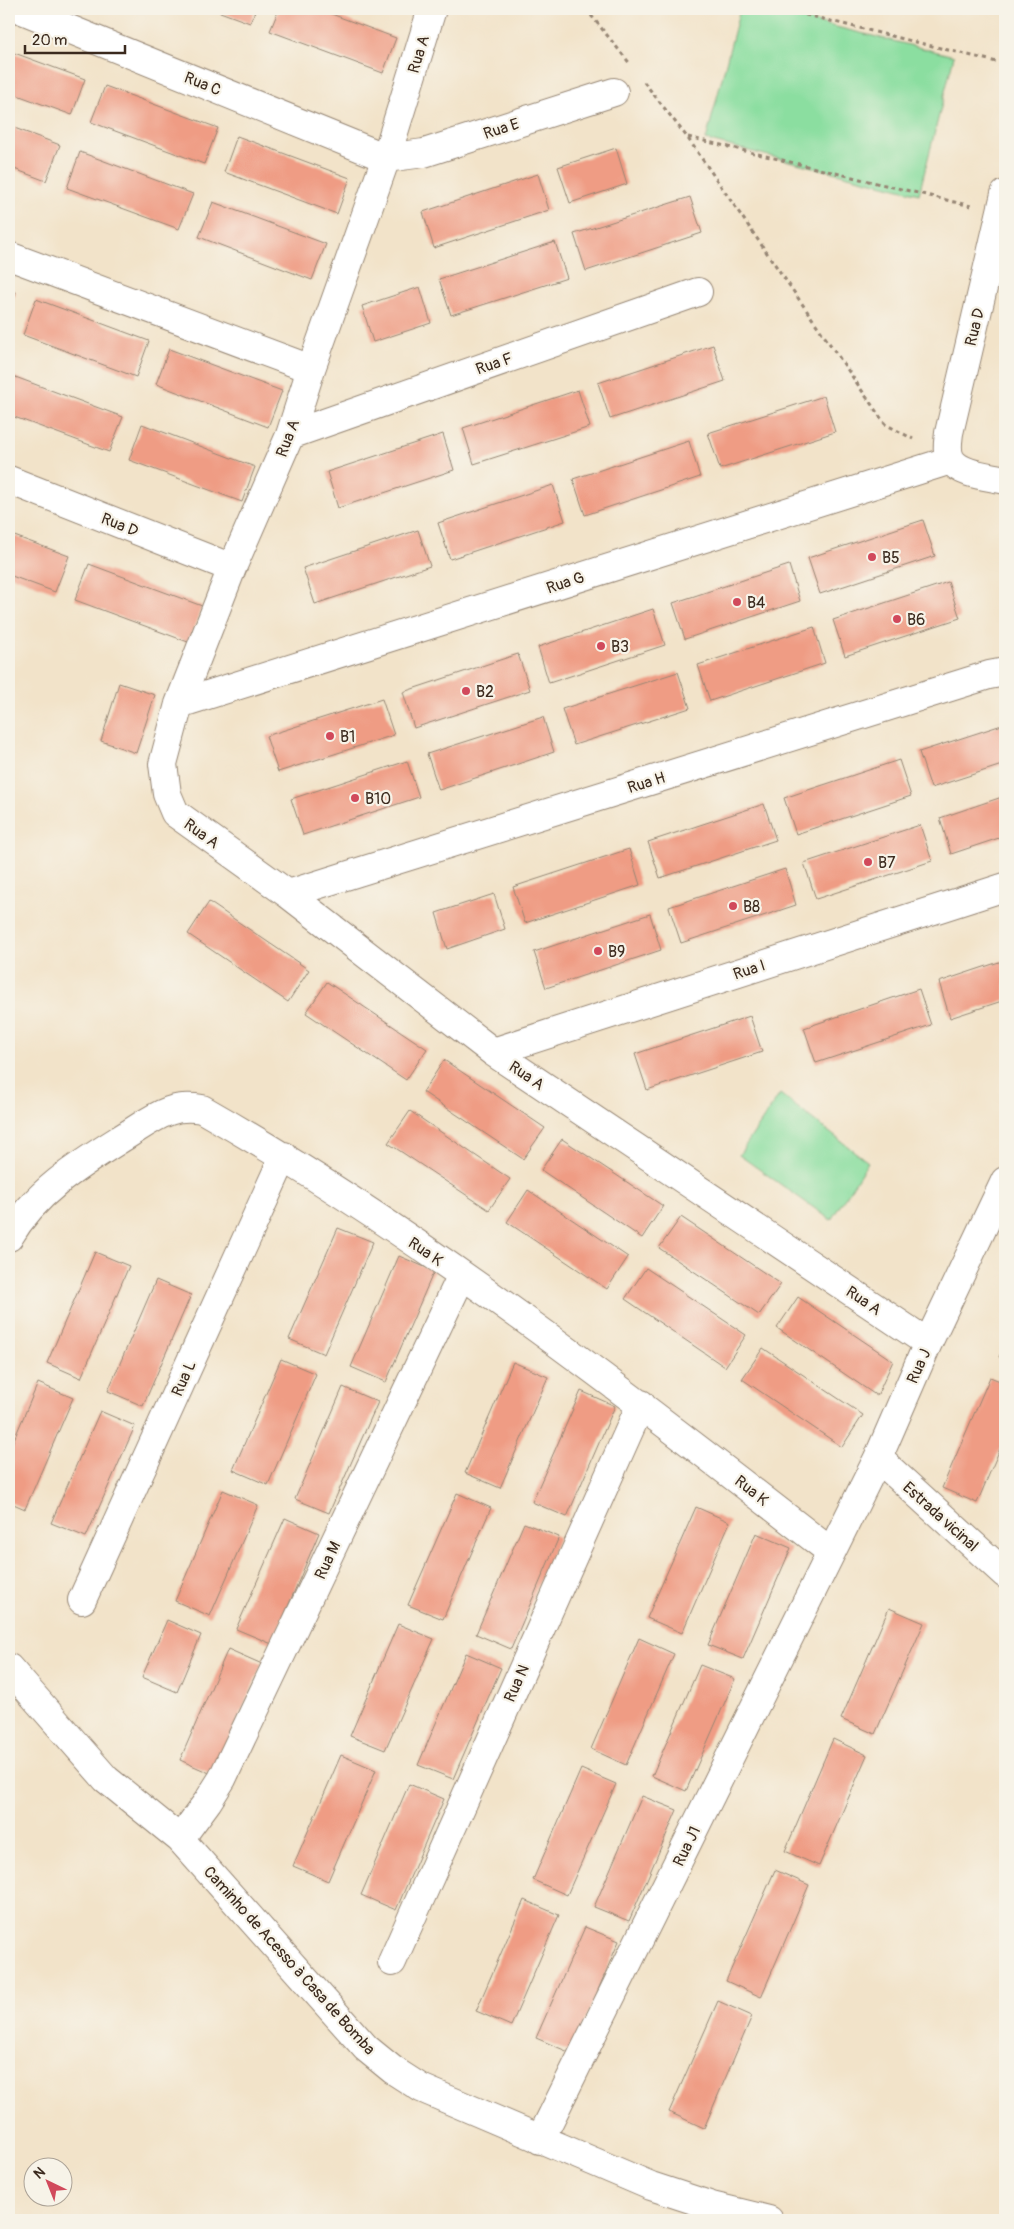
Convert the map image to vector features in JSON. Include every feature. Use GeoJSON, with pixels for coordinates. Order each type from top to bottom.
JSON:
{"type":"FeatureCollection","features":[{"type":"Feature","properties":{"kind":"street","name":"Rua C"},"geometry":{"type":"LineString","coordinates":[[20,9],[386,158]]}},
{"type":"Feature","properties":{"kind":"street","name":"Rua A"},"geometry":{"type":"LineString","coordinates":[[432,9],[386,158],[311,369],[290,435],[232,568],[179,704],[163,764],[167,794],[175,813],[288,894],[493,1052],[928,1343]]}},
{"type":"Feature","properties":{"kind":"street","name":"Rua E"},"geometry":{"type":"LineString","coordinates":[[386,158],[424,152],[614,92]]}},
{"type":"Feature","properties":{"kind":"street","name":"Rua D"},"geometry":{"type":"LineString","coordinates":[[951,460],[948,450],[949,433],[1000,242],[1003,204]]}},
{"type":"Feature","properties":{"kind":"street"},"geometry":{"type":"LineString","coordinates":[[9,256],[311,369]]}},
{"type":"Feature","properties":{"kind":"street","name":"Rua F"},"geometry":{"type":"LineString","coordinates":[[290,435],[698,292]]}},
{"type":"Feature","properties":{"kind":"street"},"geometry":{"type":"LineString","coordinates":[[951,460],[971,472],[1005,480]]}},
{"type":"Feature","properties":{"kind":"street","name":"Rua G"},"geometry":{"type":"LineString","coordinates":[[179,704],[951,460]]}},
{"type":"Feature","properties":{"kind":"street","name":"Rua D"},"geometry":{"type":"LineString","coordinates":[[9,480],[232,568]]}},
{"type":"Feature","properties":{"kind":"street","name":"Rua H"},"geometry":{"type":"LineString","coordinates":[[288,894],[988,675],[1005,672]]}},
{"type":"Feature","properties":{"kind":"street","name":"Rua I"},"geometry":{"type":"LineString","coordinates":[[493,1052],[1005,887]]}},
{"type":"Feature","properties":{"kind":"street","name":"Rua K"},"geometry":{"type":"LineString","coordinates":[[9,1236],[19,1218],[46,1191],[82,1163],[168,1111],[188,1107],[202,1109],[284,1156],[462,1275],[641,1404],[831,1552]]}},
{"type":"Feature","properties":{"kind":"street","name":"Rua L"},"geometry":{"type":"LineString","coordinates":[[82,1600],[284,1156]]}},
{"type":"Feature","properties":{"kind":"street","name":"Rua J"},"geometry":{"type":"LineString","coordinates":[[831,1552],[878,1458],[928,1343],[1005,1181]]}},
{"type":"Feature","properties":{"kind":"street","name":"Rua M"},"geometry":{"type":"LineString","coordinates":[[180,1838],[208,1801],[222,1778],[462,1275]]}},
{"type":"Feature","properties":{"kind":"street","name":"Rua N"},"geometry":{"type":"LineString","coordinates":[[392,1962],[641,1404]]}},
{"type":"Feature","properties":{"kind":"street","name":"Estrada vicinal"},"geometry":{"type":"LineString","coordinates":[[878,1458],[1005,1574]]}},
{"type":"Feature","properties":{"kind":"street","name":"Rua J1"},"geometry":{"type":"LineString","coordinates":[[540,2140],[831,1552]]}},
{"type":"Feature","properties":{"kind":"street","name":"Caminho de Acesso à Casa de Bomba"},"geometry":{"type":"LineString","coordinates":[[9,1668],[106,1779],[180,1838],[366,2048],[386,2065],[421,2088],[651,2186],[712,2206],[769,2220]]}},
{"type":"Feature","properties":{"kind":"path"},"geometry":{"type":"LineString","coordinates":[[586,9],[634,69]]}},
{"type":"Feature","properties":{"kind":"path"},"geometry":{"type":"LineString","coordinates":[[782,9],[1005,64]]}},
{"type":"Feature","properties":{"kind":"path"},"geometry":{"type":"LineString","coordinates":[[640,76],[687,137],[884,424],[951,460]]}},
{"type":"Feature","properties":{"kind":"path"},"geometry":{"type":"LineString","coordinates":[[687,137],[1003,204]]}},
{"type":"Feature","properties":{"kind":"green space"},"geometry":{"type":"Polygon","coordinates":[[[740,9],[763,9],[954,56],[919,194],[706,140],[740,9]]]}},
{"type":"Feature","properties":{"kind":"green space"},"geometry":{"type":"Polygon","coordinates":[[[780,1094],[868,1162],[831,1220],[739,1155],[780,1094]]]}},
{"type":"Feature","properties":{"kind":"building"},"geometry":{"type":"Polygon","coordinates":[[[212,9],[256,9],[250,23],[212,9]]]}},
{"type":"Feature","properties":{"kind":"building"},"geometry":{"type":"Polygon","coordinates":[[[279,9],[318,9],[396,38],[383,73],[270,31],[279,9]]]}},
{"type":"Feature","properties":{"kind":"building"},"geometry":{"type":"Polygon","coordinates":[[[9,51],[85,79],[72,115],[9,92],[9,51]]]}},
{"type":"Feature","properties":{"kind":"building"},"geometry":{"type":"Polygon","coordinates":[[[105,86],[218,128],[204,164],[91,122],[105,86]]]}},
{"type":"Feature","properties":{"kind":"building"},"geometry":{"type":"Polygon","coordinates":[[[9,126],[60,145],[46,181],[9,167],[9,126]]]}},
{"type":"Feature","properties":{"kind":"building"},"geometry":{"type":"Polygon","coordinates":[[[237,136],[350,178],[337,214],[224,172],[237,136]]]}},
{"type":"Feature","properties":{"kind":"building"},"geometry":{"type":"Polygon","coordinates":[[[616,148],[627,184],[570,203],[558,167],[616,148]]]}},
{"type":"Feature","properties":{"kind":"building"},"geometry":{"type":"Polygon","coordinates":[[[80,152],[193,194],[179,229],[67,188],[80,152]]]}},
{"type":"Feature","properties":{"kind":"building"},"geometry":{"type":"Polygon","coordinates":[[[538,174],[549,210],[434,248],[423,212],[538,174]]]}},
{"type":"Feature","properties":{"kind":"building"},"geometry":{"type":"Polygon","coordinates":[[[690,197],[702,233],[586,271],[574,234],[690,197]]]}},
{"type":"Feature","properties":{"kind":"building"},"geometry":{"type":"Polygon","coordinates":[[[213,202],[326,244],[312,280],[199,237],[213,202]]]}},
{"type":"Feature","properties":{"kind":"building"},"geometry":{"type":"Polygon","coordinates":[[[555,242],[567,278],[451,315],[439,279],[555,242]]]}},
{"type":"Feature","properties":{"kind":"building"},"geometry":{"type":"Polygon","coordinates":[[[420,287],[431,323],[373,342],[362,306],[420,287]]]}},
{"type":"Feature","properties":{"kind":"building"},"geometry":{"type":"Polygon","coordinates":[[[9,290],[16,292],[9,312],[9,290]]]}},
{"type":"Feature","properties":{"kind":"building"},"geometry":{"type":"Polygon","coordinates":[[[36,299],[149,341],[136,377],[23,335],[36,299]]]}},
{"type":"Feature","properties":{"kind":"building"},"geometry":{"type":"Polygon","coordinates":[[[713,345],[725,381],[610,419],[598,383],[713,345]]]}},
{"type":"Feature","properties":{"kind":"building"},"geometry":{"type":"Polygon","coordinates":[[[169,349],[282,391],[268,427],[156,384],[169,349]]]}},
{"type":"Feature","properties":{"kind":"building"},"geometry":{"type":"Polygon","coordinates":[[[10,375],[123,417],[109,452],[9,415],[10,375]]]}},
{"type":"Feature","properties":{"kind":"building"},"geometry":{"type":"Polygon","coordinates":[[[578,390],[590,427],[474,464],[463,428],[578,390]]]}},
{"type":"Feature","properties":{"kind":"building"},"geometry":{"type":"Polygon","coordinates":[[[824,396],[835,432],[720,469],[708,433],[824,396]]]}},
{"type":"Feature","properties":{"kind":"building"},"geometry":{"type":"Polygon","coordinates":[[[142,424],[255,467],[242,502],[129,460],[142,424]]]}},
{"type":"Feature","properties":{"kind":"building"},"geometry":{"type":"Polygon","coordinates":[[[443,434],[454,470],[338,508],[327,472],[443,434]]]}},
{"type":"Feature","properties":{"kind":"building"},"geometry":{"type":"Polygon","coordinates":[[[689,441],[700,477],[585,515],[573,479],[689,441]]]}},
{"type":"Feature","properties":{"kind":"building"},"geometry":{"type":"Polygon","coordinates":[[[553,485],[565,521],[450,559],[438,523],[553,485]]]}},
{"type":"Feature","properties":{"kind":"building","name":"B5"},"geometry":{"type":"Polygon","coordinates":[[[923,520],[935,556],[820,594],[808,558],[923,520]]]}},
{"type":"Feature","properties":{"kind":"building"},"geometry":{"type":"Polygon","coordinates":[[[418,530],[430,566],[315,604],[303,568],[418,530]]]}},
{"type":"Feature","properties":{"kind":"building"},"geometry":{"type":"Polygon","coordinates":[[[9,534],[69,556],[55,592],[9,575],[9,534]]]}},
{"type":"Feature","properties":{"kind":"building"},"geometry":{"type":"Polygon","coordinates":[[[89,564],[202,606],[188,642],[75,600],[89,564]]]}},
{"type":"Feature","properties":{"kind":"building","name":"B4"},"geometry":{"type":"Polygon","coordinates":[[[789,565],[800,601],[685,639],[673,603],[789,565]]]}},
{"type":"Feature","properties":{"kind":"building","name":"B6"},"geometry":{"type":"Polygon","coordinates":[[[948,582],[960,618],[845,656],[833,620],[948,582]]]}},
{"type":"Feature","properties":{"kind":"building","name":"B3"},"geometry":{"type":"Polygon","coordinates":[[[653,609],[665,645],[549,683],[538,647],[653,609]]]}},
{"type":"Feature","properties":{"kind":"building"},"geometry":{"type":"Polygon","coordinates":[[[814,627],[825,663],[710,701],[698,665],[814,627]]]}},
{"type":"Feature","properties":{"kind":"building","name":"B2"},"geometry":{"type":"Polygon","coordinates":[[[518,654],[530,690],[414,728],[403,692],[518,654]]]}},
{"type":"Feature","properties":{"kind":"building"},"geometry":{"type":"Polygon","coordinates":[[[678,672],[690,708],[574,745],[562,709],[678,672]]]}},
{"type":"Feature","properties":{"kind":"building"},"geometry":{"type":"Polygon","coordinates":[[[119,683],[155,695],[136,753],[101,741],[119,683]]]}},
{"type":"Feature","properties":{"kind":"building","name":"B1"},"geometry":{"type":"Polygon","coordinates":[[[382,699],[394,735],[278,772],[266,736],[382,699]]]}},
{"type":"Feature","properties":{"kind":"building"},"geometry":{"type":"Polygon","coordinates":[[[543,717],[554,752],[439,790],[427,754],[543,717]]]}},
{"type":"Feature","properties":{"kind":"building"},"geometry":{"type":"Polygon","coordinates":[[[1005,724],[1005,764],[931,788],[919,752],[1005,724]]]}},
{"type":"Feature","properties":{"kind":"building"},"geometry":{"type":"Polygon","coordinates":[[[899,760],[911,796],[796,834],[784,798],[899,760]]]}},
{"type":"Feature","properties":{"kind":"building","name":"B10"},"geometry":{"type":"Polygon","coordinates":[[[407,761],[419,797],[303,835],[291,799],[407,761]]]}},
{"type":"Feature","properties":{"kind":"building"},"geometry":{"type":"Polygon","coordinates":[[[1005,796],[1005,836],[951,854],[940,818],[1005,796]]]}},
{"type":"Feature","properties":{"kind":"building"},"geometry":{"type":"Polygon","coordinates":[[[764,804],[776,840],[660,878],[648,842],[764,804]]]}},
{"type":"Feature","properties":{"kind":"building","name":"B7"},"geometry":{"type":"Polygon","coordinates":[[[920,825],[932,861],[816,899],[804,863],[920,825]]]}},
{"type":"Feature","properties":{"kind":"building"},"geometry":{"type":"Polygon","coordinates":[[[629,849],[640,885],[525,923],[513,887],[629,849]]]}},
{"type":"Feature","properties":{"kind":"building","name":"B8"},"geometry":{"type":"Polygon","coordinates":[[[785,869],[796,905],[681,943],[669,907],[785,869]]]}},
{"type":"Feature","properties":{"kind":"building"},"geometry":{"type":"Polygon","coordinates":[[[494,894],[505,929],[447,949],[436,913],[494,894]]]}},
{"type":"Feature","properties":{"kind":"building"},"geometry":{"type":"Polygon","coordinates":[[[209,902],[309,970],[288,1002],[188,934],[209,902]]]}},
{"type":"Feature","properties":{"kind":"building","name":"B9"},"geometry":{"type":"Polygon","coordinates":[[[650,914],[661,950],[546,988],[534,952],[650,914]]]}},
{"type":"Feature","properties":{"kind":"building"},"geometry":{"type":"Polygon","coordinates":[[[1005,960],[1005,1000],[950,1018],[939,982],[1005,960]]]}},
{"type":"Feature","properties":{"kind":"building"},"geometry":{"type":"Polygon","coordinates":[[[327,982],[427,1049],[406,1080],[306,1013],[327,982]]]}},
{"type":"Feature","properties":{"kind":"building"},"geometry":{"type":"Polygon","coordinates":[[[919,989],[931,1025],[816,1063],[804,1028],[919,989]]]}},
{"type":"Feature","properties":{"kind":"building"},"geometry":{"type":"Polygon","coordinates":[[[750,1016],[762,1052],[647,1090],[635,1054],[750,1016]]]}},
{"type":"Feature","properties":{"kind":"building"},"geometry":{"type":"Polygon","coordinates":[[[444,1060],[545,1128],[523,1159],[423,1092],[444,1060]]]}},
{"type":"Feature","properties":{"kind":"building"},"geometry":{"type":"Polygon","coordinates":[[[410,1111],[510,1179],[489,1210],[388,1143],[410,1111]]]}},
{"type":"Feature","properties":{"kind":"building"},"geometry":{"type":"Polygon","coordinates":[[[562,1139],[663,1206],[642,1238],[541,1170],[562,1139]]]}},
{"type":"Feature","properties":{"kind":"building"},"geometry":{"type":"Polygon","coordinates":[[[528,1190],[628,1257],[607,1289],[507,1222],[528,1190]]]}},
{"type":"Feature","properties":{"kind":"building"},"geometry":{"type":"Polygon","coordinates":[[[681,1217],[781,1284],[759,1315],[659,1248],[681,1217]]]}},
{"type":"Feature","properties":{"kind":"building"},"geometry":{"type":"Polygon","coordinates":[[[338,1228],[373,1242],[324,1354],[289,1339],[338,1228]]]}},
{"type":"Feature","properties":{"kind":"building"},"geometry":{"type":"Polygon","coordinates":[[[95,1252],[129,1266],[81,1378],[47,1363],[95,1252]]]}},
{"type":"Feature","properties":{"kind":"building"},"geometry":{"type":"Polygon","coordinates":[[[399,1256],[434,1271],[386,1382],[351,1367],[399,1256]]]}},
{"type":"Feature","properties":{"kind":"building"},"geometry":{"type":"Polygon","coordinates":[[[646,1268],[746,1335],[725,1367],[625,1299],[646,1268]]]}},
{"type":"Feature","properties":{"kind":"building"},"geometry":{"type":"Polygon","coordinates":[[[156,1280],[191,1295],[143,1406],[108,1391],[156,1280]]]}},
{"type":"Feature","properties":{"kind":"building"},"geometry":{"type":"Polygon","coordinates":[[[798,1297],[893,1361],[877,1396],[777,1328],[798,1297]]]}},
{"type":"Feature","properties":{"kind":"building"},"geometry":{"type":"Polygon","coordinates":[[[1005,1344],[1005,1360],[999,1357],[1005,1344]]]}},
{"type":"Feature","properties":{"kind":"building"},"geometry":{"type":"Polygon","coordinates":[[[763,1348],[863,1415],[842,1447],[742,1379],[763,1348]]]}},
{"type":"Feature","properties":{"kind":"building"},"geometry":{"type":"Polygon","coordinates":[[[281,1359],[316,1374],[268,1485],[233,1470],[281,1359]]]}},
{"type":"Feature","properties":{"kind":"building"},"geometry":{"type":"Polygon","coordinates":[[[513,1362],[548,1377],[500,1488],[465,1473],[513,1362]]]}},
{"type":"Feature","properties":{"kind":"building"},"geometry":{"type":"Polygon","coordinates":[[[990,1377],[1005,1383],[1005,1437],[977,1503],[942,1488],[990,1377]]]}},
{"type":"Feature","properties":{"kind":"building"},"geometry":{"type":"Polygon","coordinates":[[[38,1383],[73,1398],[25,1509],[9,1502],[9,1451],[38,1383]]]}},
{"type":"Feature","properties":{"kind":"building"},"geometry":{"type":"Polygon","coordinates":[[[343,1387],[378,1402],[329,1513],[295,1499],[343,1387]]]}},
{"type":"Feature","properties":{"kind":"building"},"geometry":{"type":"Polygon","coordinates":[[[581,1391],[615,1406],[567,1517],[532,1502],[581,1391]]]}},
{"type":"Feature","properties":{"kind":"building"},"geometry":{"type":"Polygon","coordinates":[[[100,1411],[135,1426],[86,1537],[51,1523],[100,1411]]]}},
{"type":"Feature","properties":{"kind":"building"},"geometry":{"type":"Polygon","coordinates":[[[223,1490],[258,1505],[210,1616],[175,1601],[223,1490]]]}},
{"type":"Feature","properties":{"kind":"building"},"geometry":{"type":"Polygon","coordinates":[[[457,1493],[491,1508],[443,1619],[408,1605],[457,1493]]]}},
{"type":"Feature","properties":{"kind":"building"},"geometry":{"type":"Polygon","coordinates":[[[696,1507],[730,1522],[682,1633],[647,1618],[696,1507]]]}},
{"type":"Feature","properties":{"kind":"building"},"geometry":{"type":"Polygon","coordinates":[[[285,1518],[319,1533],[272,1644],[236,1629],[285,1518]]]}},
{"type":"Feature","properties":{"kind":"building"},"geometry":{"type":"Polygon","coordinates":[[[524,1523],[559,1537],[511,1649],[476,1634],[524,1523]]]}},
{"type":"Feature","properties":{"kind":"building"},"geometry":{"type":"Polygon","coordinates":[[[756,1533],[791,1548],[743,1659],[708,1645],[756,1533]]]}},
{"type":"Feature","properties":{"kind":"building"},"geometry":{"type":"Polygon","coordinates":[[[889,1608],[924,1623],[875,1734],[841,1719],[889,1608]]]}},
{"type":"Feature","properties":{"kind":"building"},"geometry":{"type":"Polygon","coordinates":[[[167,1620],[201,1635],[177,1692],[142,1677],[167,1620]]]}},
{"type":"Feature","properties":{"kind":"building"},"geometry":{"type":"Polygon","coordinates":[[[398,1624],[434,1639],[385,1750],[350,1736],[398,1624]]]}},
{"type":"Feature","properties":{"kind":"building"},"geometry":{"type":"Polygon","coordinates":[[[639,1638],[674,1654],[626,1765],[591,1749],[639,1638]]]}},
{"type":"Feature","properties":{"kind":"building"},"geometry":{"type":"Polygon","coordinates":[[[228,1649],[262,1664],[214,1775],[180,1760],[228,1649]]]}},
{"type":"Feature","properties":{"kind":"building"},"geometry":{"type":"Polygon","coordinates":[[[466,1653],[501,1668],[453,1779],[418,1765],[466,1653]]]}},
{"type":"Feature","properties":{"kind":"building"},"geometry":{"type":"Polygon","coordinates":[[[700,1665],[735,1679],[686,1791],[652,1776],[700,1665]]]}},
{"type":"Feature","properties":{"kind":"building"},"geometry":{"type":"Polygon","coordinates":[[[833,1739],[867,1755],[819,1866],[785,1851],[833,1739]]]}},
{"type":"Feature","properties":{"kind":"building"},"geometry":{"type":"Polygon","coordinates":[[[341,1755],[376,1770],[328,1881],[293,1866],[341,1755]]]}},
{"type":"Feature","properties":{"kind":"building"},"geometry":{"type":"Polygon","coordinates":[[[581,1769],[616,1784],[567,1895],[533,1880],[581,1769]]]}},
{"type":"Feature","properties":{"kind":"building"},"geometry":{"type":"Polygon","coordinates":[[[409,1784],[444,1799],[396,1910],[361,1895],[409,1784]]]}},
{"type":"Feature","properties":{"kind":"building"},"geometry":{"type":"Polygon","coordinates":[[[642,1796],[677,1810],[629,1921],[594,1907],[642,1796]]]}},
{"type":"Feature","properties":{"kind":"building"},"geometry":{"type":"Polygon","coordinates":[[[775,1870],[809,1885],[761,1997],[726,1981],[775,1870]]]}},
{"type":"Feature","properties":{"kind":"building"},"geometry":{"type":"Polygon","coordinates":[[[524,1900],[559,1915],[511,2026],[476,2011],[524,1900]]]}},
{"type":"Feature","properties":{"kind":"building"},"geometry":{"type":"Polygon","coordinates":[[[585,1927],[619,1941],[571,2053],[536,2038],[585,1927]]]}},
{"type":"Feature","properties":{"kind":"building"},"geometry":{"type":"Polygon","coordinates":[[[718,2001],[752,2016],[704,2128],[669,2112],[718,2001]]]}},
{"type":"Feature","properties":{"kind":"place","name":"B5"},"geometry":{"type":"Point","coordinates":[872,557]}},
{"type":"Feature","properties":{"kind":"place","name":"B4"},"geometry":{"type":"Point","coordinates":[737,602]}},
{"type":"Feature","properties":{"kind":"place","name":"B6"},"geometry":{"type":"Point","coordinates":[897,619]}},
{"type":"Feature","properties":{"kind":"place","name":"B3"},"geometry":{"type":"Point","coordinates":[601,646]}},
{"type":"Feature","properties":{"kind":"place","name":"B2"},"geometry":{"type":"Point","coordinates":[466,691]}},
{"type":"Feature","properties":{"kind":"place","name":"B1"},"geometry":{"type":"Point","coordinates":[330,736]}},
{"type":"Feature","properties":{"kind":"place","name":"B10"},"geometry":{"type":"Point","coordinates":[355,798]}},
{"type":"Feature","properties":{"kind":"place","name":"B7"},"geometry":{"type":"Point","coordinates":[868,862]}},
{"type":"Feature","properties":{"kind":"place","name":"B8"},"geometry":{"type":"Point","coordinates":[733,906]}},
{"type":"Feature","properties":{"kind":"place","name":"B9"},"geometry":{"type":"Point","coordinates":[598,951]}}]}
